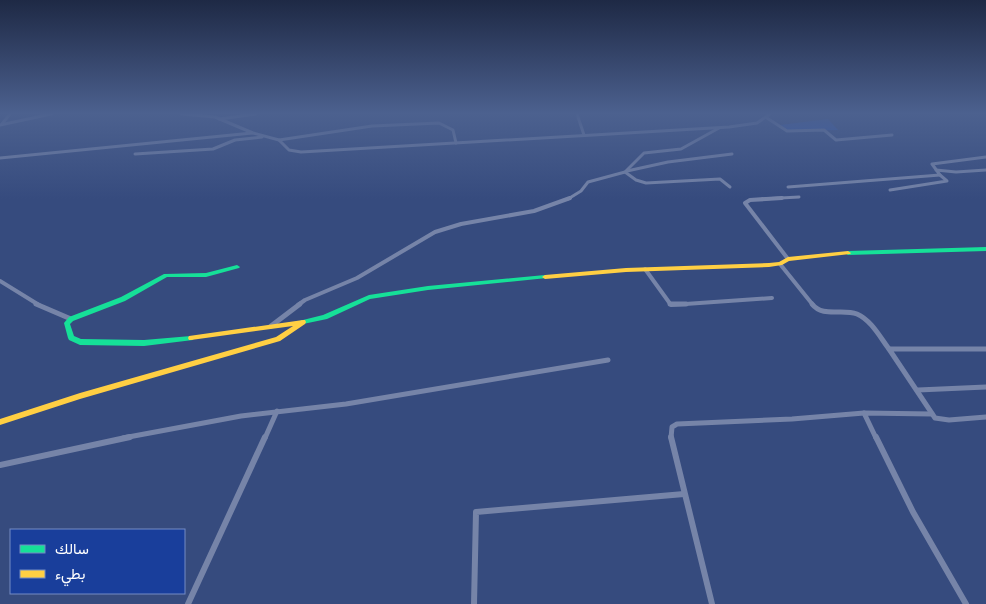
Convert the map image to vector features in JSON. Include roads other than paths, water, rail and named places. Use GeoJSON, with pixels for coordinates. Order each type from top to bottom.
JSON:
{"type":"FeatureCollection","features":[{"type":"Feature","properties":{"kind":"street"},"geometry":{"type":"LineString","coordinates":[[0,158],[160,142]]}},
{"type":"Feature","properties":{"kind":"street"},"geometry":{"type":"LineString","coordinates":[[134,154],[212,149],[229,142]]}},
{"type":"Feature","properties":{"kind":"street"},"geometry":{"type":"LineString","coordinates":[[281,142],[289,150],[301,152],[469,142]]}},
{"type":"Feature","properties":{"kind":"street"},"geometry":{"type":"LineString","coordinates":[[625,172],[644,153],[681,149],[694,142]]}},
{"type":"Feature","properties":{"kind":"street"},"geometry":{"type":"LineString","coordinates":[[270,326],[305,300],[357,278],[435,232],[460,224],[514,215],[550,206],[575,196],[588,182],[625,172],[668,162],[732,154]]}},
{"type":"Feature","properties":{"kind":"street"},"geometry":{"type":"LineString","coordinates":[[890,190],[947,181],[932,164],[986,157]]}},
{"type":"Feature","properties":{"kind":"street"},"geometry":{"type":"LineString","coordinates":[[935,169],[956,172],[986,170]]}},
{"type":"Feature","properties":{"kind":"street"},"geometry":{"type":"LineString","coordinates":[[625,172],[636,180],[646,183],[720,178],[730,187]]}},
{"type":"Feature","properties":{"kind":"street"},"geometry":{"type":"LineString","coordinates":[[788,187],[940,175]]}},
{"type":"Feature","properties":{"kind":"street"},"geometry":{"type":"LineString","coordinates":[[788,259],[744,203],[750,200],[799,197]]}},
{"type":"Feature","properties":{"kind":"street"},"geometry":{"type":"LineString","coordinates":[[237,267],[206,275],[166,275],[123,299],[71,319],[67,323],[71,338],[88,343],[157,343],[303,322],[325,317],[369,297],[463,284],[645,269],[780,264],[788,259],[854,252],[986,249]]}},
{"type":"Feature","properties":{"kind":"street"},"geometry":{"type":"LineString","coordinates":[[780,264],[815,308],[823,312],[857,314],[875,330],[918,390],[935,418],[986,417]]}},
{"type":"Feature","properties":{"kind":"street"},"geometry":{"type":"LineString","coordinates":[[645,269],[671,305],[772,298]]}},
{"type":"Feature","properties":{"kind":"street"},"geometry":{"type":"LineString","coordinates":[[0,281],[34,303],[71,319]]}},
{"type":"Feature","properties":{"kind":"street"},"geometry":{"type":"LineString","coordinates":[[0,422],[71,399],[225,356],[278,338],[303,322]]}},
{"type":"Feature","properties":{"kind":"street"},"geometry":{"type":"LineString","coordinates":[[889,350],[986,349]]}},
{"type":"Feature","properties":{"kind":"street"},"geometry":{"type":"LineString","coordinates":[[0,464],[97,443],[277,411],[346,404],[608,360]]}},
{"type":"Feature","properties":{"kind":"street"},"geometry":{"type":"LineString","coordinates":[[918,390],[986,387]]}},
{"type":"Feature","properties":{"kind":"street"},"geometry":{"type":"LineString","coordinates":[[188,604],[277,411]]}},
{"type":"Feature","properties":{"kind":"street"},"geometry":{"type":"LineString","coordinates":[[712,604],[670,434],[672,428],[677,424],[792,419],[864,413],[932,414]]}},
{"type":"Feature","properties":{"kind":"street"},"geometry":{"type":"LineString","coordinates":[[864,413],[913,512],[966,604]]}},
{"type":"Feature","properties":{"kind":"street"},"geometry":{"type":"LineString","coordinates":[[474,604],[474,519],[476,512],[684,494]]}}]}
